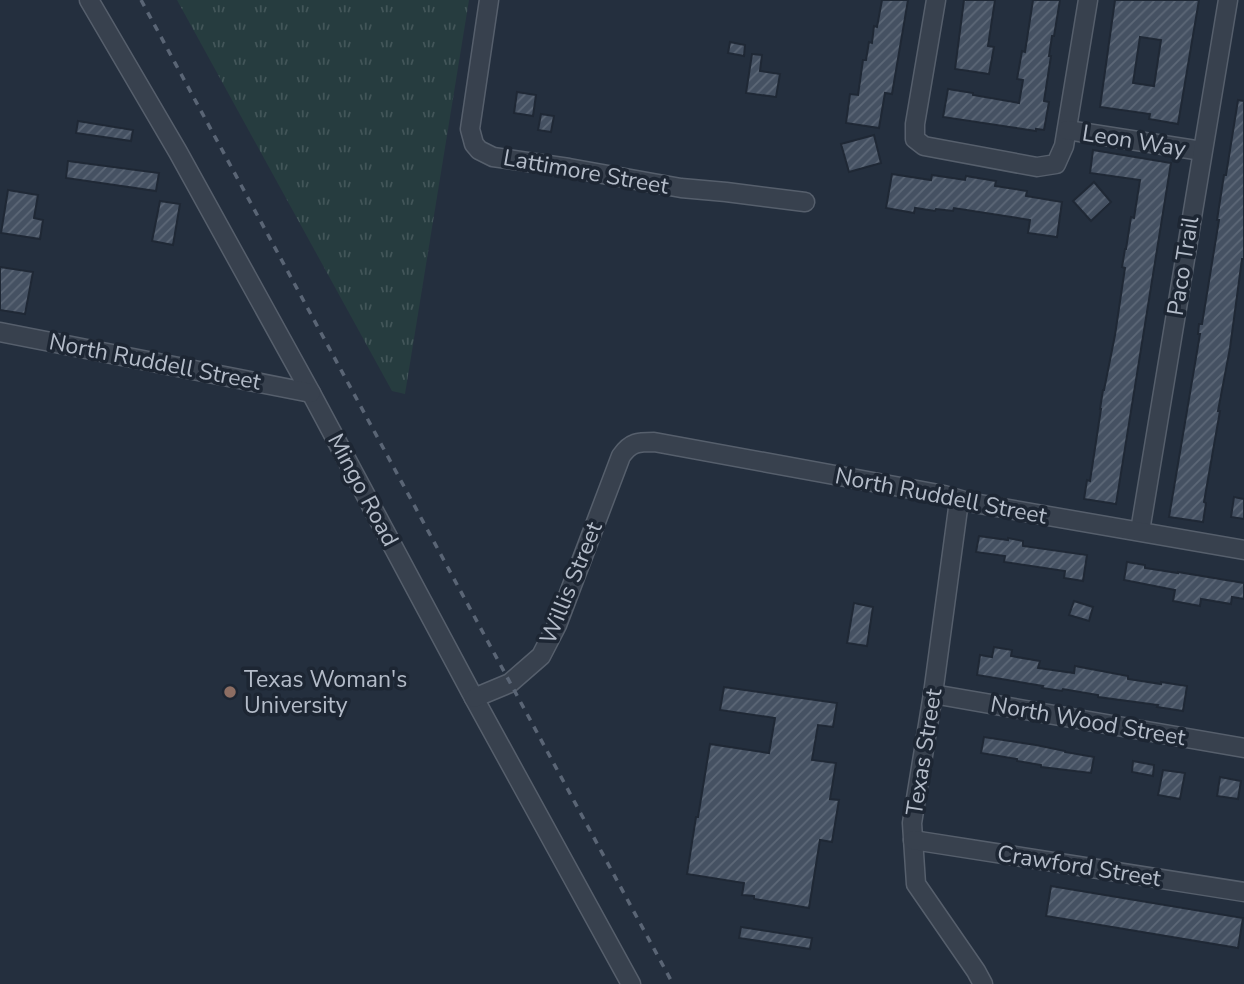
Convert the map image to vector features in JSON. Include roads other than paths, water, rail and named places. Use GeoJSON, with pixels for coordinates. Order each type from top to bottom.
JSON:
{"type":"FeatureCollection","features":[{"type":"Feature","properties":{"kind":"street","name":"Mingo Road"},"geometry":{"type":"LineString","coordinates":[[89,0],[178,152],[311,393],[631,984]]}},
{"type":"Feature","properties":{"kind":"street","name":"Lattimore Street"},"geometry":{"type":"LineString","coordinates":[[489,0],[470,129],[474,144],[479,150],[493,157],[569,167],[681,188],[805,202]]}},
{"type":"Feature","properties":{"kind":"street"},"geometry":{"type":"LineString","coordinates":[[936,0],[915,124],[915,139],[924,146],[1037,167],[1056,164],[1064,146],[1088,0]]}},
{"type":"Feature","properties":{"kind":"street","name":"Paco Trail"},"geometry":{"type":"LineString","coordinates":[[1140,531],[1228,0]]}},
{"type":"Feature","properties":{"kind":"street","name":"Leon Way"},"geometry":{"type":"LineString","coordinates":[[1067,130],[1202,151]]}},
{"type":"Feature","properties":{"kind":"street","name":"North Ruddell Street"},"geometry":{"type":"LineString","coordinates":[[0,332],[311,393]]}},
{"type":"Feature","properties":{"kind":"street","name":"North Ruddell Street"},"geometry":{"type":"LineString","coordinates":[[639,442],[654,442],[944,495],[959,501],[1244,550]]}},
{"type":"Feature","properties":{"kind":"street","name":"Willis Street"},"geometry":{"type":"LineString","coordinates":[[474,698],[510,683],[541,656],[557,625],[621,456],[627,447],[639,442]]}},
{"type":"Feature","properties":{"kind":"street","name":"Texas Street"},"geometry":{"type":"LineString","coordinates":[[959,501],[912,824],[916,884],[983,984]]}},
{"type":"Feature","properties":{"kind":"street","name":"North Wood Street"},"geometry":{"type":"LineString","coordinates":[[933,694],[1244,748]]}},
{"type":"Feature","properties":{"kind":"street","name":"Crawford Street"},"geometry":{"type":"LineString","coordinates":[[913,840],[1244,892]]}},
{"type":"Feature","properties":{"kind":"railway"},"geometry":{"type":"LineString","coordinates":[[141,0],[673,984]]}},
{"type":"Feature","properties":{"kind":"place","name":"Texas Woman's University"},"geometry":{"type":"Point","coordinates":[230,692]}}]}
